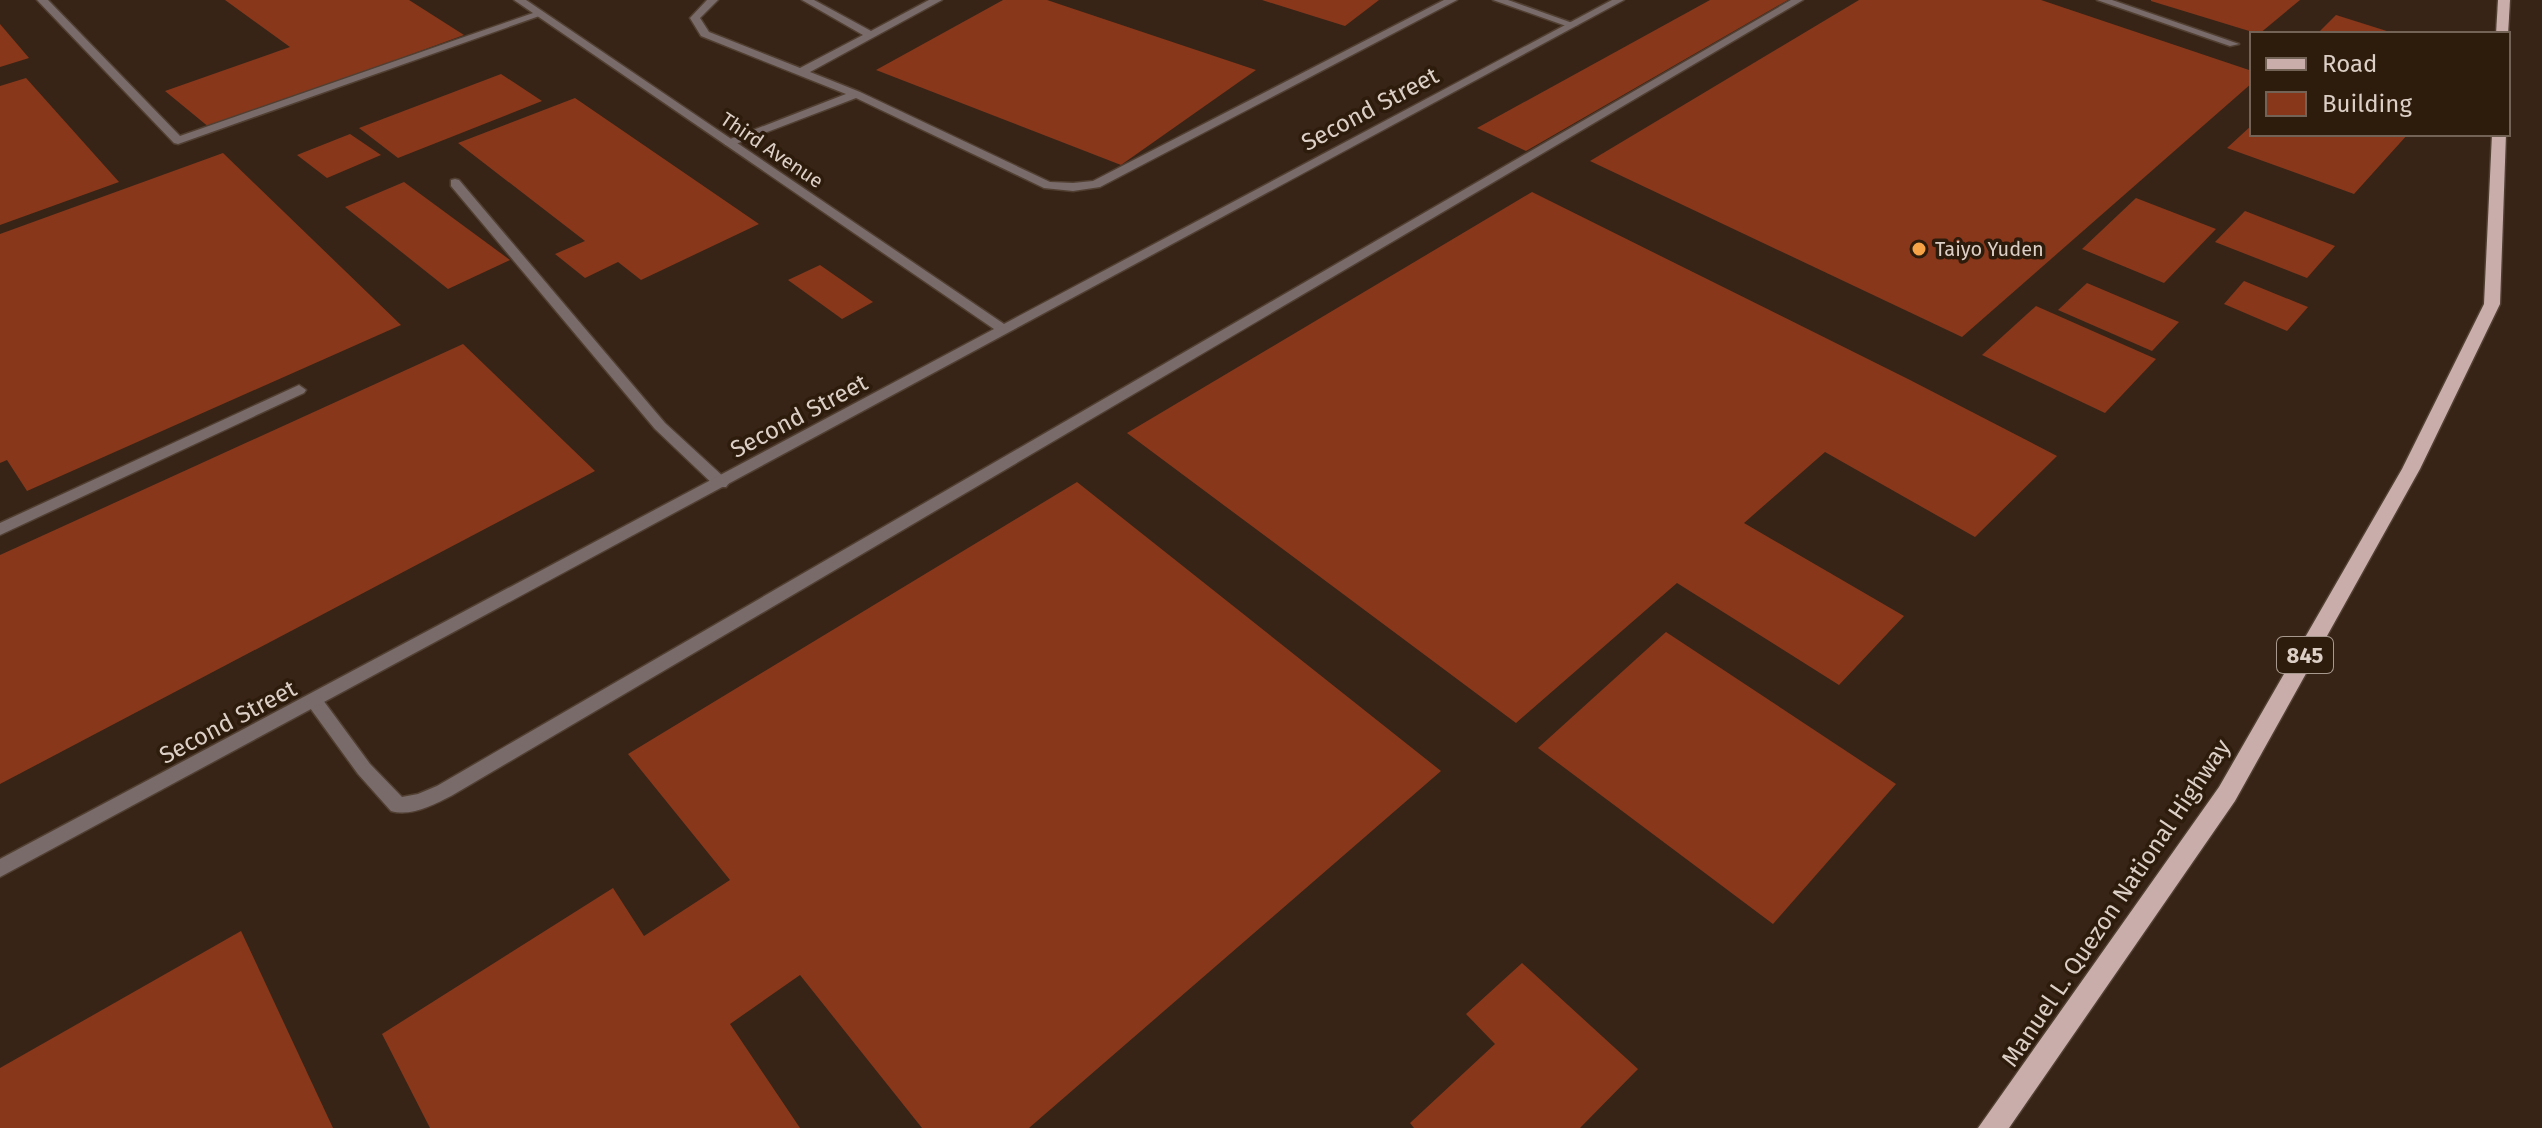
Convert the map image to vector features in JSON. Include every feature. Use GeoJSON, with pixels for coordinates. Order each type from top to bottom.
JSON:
{"type":"FeatureCollection","features":[{"type":"Feature","properties":{"kind":"main road"},"geometry":{"type":"LineString","coordinates":[[2502,32],[2504,0]]}},
{"type":"Feature","properties":{"kind":"main road","name":"Manuel L. Quezon National Highway"},"geometry":{"type":"LineString","coordinates":[[1992,1128],[2227,794],[2411,469],[2492,304],[2499,136]]}},
{"type":"Feature","properties":{"kind":"street"},"geometry":{"type":"LineString","coordinates":[[42,0],[178,141],[540,14]]}},
{"type":"Feature","properties":{"kind":"street","name":"Third Avenue"},"geometry":{"type":"LineString","coordinates":[[519,0],[1004,330]]}},
{"type":"Feature","properties":{"kind":"street"},"geometry":{"type":"LineString","coordinates":[[713,0],[695,18],[705,34],[856,94],[1048,185],[1073,187],[1096,184],[1452,0]]}},
{"type":"Feature","properties":{"kind":"street"},"geometry":{"type":"LineString","coordinates":[[807,0],[871,35]]}},
{"type":"Feature","properties":{"kind":"street"},"geometry":{"type":"LineString","coordinates":[[801,72],[937,0]]}},
{"type":"Feature","properties":{"kind":"street"},"geometry":{"type":"LineString","coordinates":[[1498,0],[1573,25]]}},
{"type":"Feature","properties":{"kind":"street","name":"Second Street"},"geometry":{"type":"LineString","coordinates":[[0,869],[1619,0]]}},
{"type":"Feature","properties":{"kind":"street"},"geometry":{"type":"LineString","coordinates":[[314,701],[364,769],[398,805],[432,797],[1798,0]]}},
{"type":"Feature","properties":{"kind":"street"},"geometry":{"type":"LineString","coordinates":[[2102,0],[2234,44]]}},
{"type":"Feature","properties":{"kind":"street"},"geometry":{"type":"LineString","coordinates":[[729,143],[856,94]]}},
{"type":"Feature","properties":{"kind":"street"},"geometry":{"type":"LineString","coordinates":[[455,183],[660,426],[721,483]]}},
{"type":"Feature","properties":{"kind":"street"},"geometry":{"type":"LineString","coordinates":[[0,529],[299,390]]}},
{"type":"Feature","properties":{"kind":"building"},"geometry":{"type":"Polygon","coordinates":[[[225,0],[409,0],[464,35],[210,128],[165,91],[290,47],[225,0]]]}},
{"type":"Feature","properties":{"kind":"building"},"geometry":{"type":"Polygon","coordinates":[[[1003,0],[1047,0],[1256,70],[1121,165],[876,70],[1003,0]]]}},
{"type":"Feature","properties":{"kind":"building"},"geometry":{"type":"Polygon","coordinates":[[[1262,0],[1379,0],[1345,26],[1262,0]]]}},
{"type":"Feature","properties":{"kind":"building"},"geometry":{"type":"Polygon","coordinates":[[[1710,0],[1788,0],[1526,151],[1477,128],[1710,0]]]}},
{"type":"Feature","properties":{"kind":"building","name":"Taiyo Yuden"},"geometry":{"type":"Polygon","coordinates":[[[1859,0],[2041,0],[2250,70],[2250,85],[1962,337],[1590,161],[1859,0]]]}},
{"type":"Feature","properties":{"kind":"building"},"geometry":{"type":"Polygon","coordinates":[[[2151,0],[2300,0],[2261,32],[2252,32],[2151,0]]]}},
{"type":"Feature","properties":{"kind":"building"},"geometry":{"type":"Polygon","coordinates":[[[2336,15],[2390,32],[2319,32],[2336,15]]]}},
{"type":"Feature","properties":{"kind":"building"},"geometry":{"type":"Polygon","coordinates":[[[0,24],[29,58],[0,67],[0,24]]]}},
{"type":"Feature","properties":{"kind":"building"},"geometry":{"type":"Polygon","coordinates":[[[501,74],[542,101],[398,158],[359,128],[501,74]]]}},
{"type":"Feature","properties":{"kind":"building"},"geometry":{"type":"Polygon","coordinates":[[[26,78],[119,182],[0,225],[0,86],[26,78]]]}},
{"type":"Feature","properties":{"kind":"building"},"geometry":{"type":"Polygon","coordinates":[[[575,98],[759,224],[641,280],[618,262],[585,278],[555,254],[585,241],[458,143],[575,98]]]}},
{"type":"Feature","properties":{"kind":"building"},"geometry":{"type":"Polygon","coordinates":[[[2250,127],[2250,136],[2406,136],[2354,194],[2227,148],[2250,127]]]}},
{"type":"Feature","properties":{"kind":"building"},"geometry":{"type":"Polygon","coordinates":[[[350,134],[381,155],[327,178],[297,155],[350,134]]]}},
{"type":"Feature","properties":{"kind":"building"},"geometry":{"type":"Polygon","coordinates":[[[223,153],[401,325],[27,491],[7,460],[0,463],[0,234],[223,153]]]}},
{"type":"Feature","properties":{"kind":"building"},"geometry":{"type":"Polygon","coordinates":[[[404,182],[510,260],[448,289],[345,207],[404,182]]]}},
{"type":"Feature","properties":{"kind":"building"},"geometry":{"type":"Polygon","coordinates":[[[1532,192],[2057,456],[1975,537],[1825,452],[1744,523],[1904,616],[1839,685],[1677,583],[1516,723],[1127,433],[1532,192]]]}},
{"type":"Feature","properties":{"kind":"building"},"geometry":{"type":"Polygon","coordinates":[[[2136,198],[2216,229],[2164,283],[2082,249],[2136,198]]]}},
{"type":"Feature","properties":{"kind":"building"},"geometry":{"type":"Polygon","coordinates":[[[2245,211],[2335,246],[2307,278],[2215,242],[2245,211]]]}},
{"type":"Feature","properties":{"kind":"building"},"geometry":{"type":"Polygon","coordinates":[[[820,265],[873,302],[842,319],[788,280],[820,265]]]}},
{"type":"Feature","properties":{"kind":"building"},"geometry":{"type":"Polygon","coordinates":[[[2244,281],[2308,307],[2287,331],[2224,304],[2244,281]]]}},
{"type":"Feature","properties":{"kind":"building"},"geometry":{"type":"Polygon","coordinates":[[[2087,283],[2179,322],[2152,351],[2058,310],[2087,283]]]}},
{"type":"Feature","properties":{"kind":"building"},"geometry":{"type":"Polygon","coordinates":[[[2036,306],[2156,359],[2105,413],[1982,355],[2036,306]]]}},
{"type":"Feature","properties":{"kind":"building"},"geometry":{"type":"Polygon","coordinates":[[[463,344],[595,471],[0,784],[0,555],[463,344]]]}},
{"type":"Feature","properties":{"kind":"building"},"geometry":{"type":"Polygon","coordinates":[[[1077,482],[1441,771],[1029,1128],[922,1128],[800,975],[730,1024],[800,1128],[430,1128],[382,1034],[613,888],[644,936],[730,880],[628,754],[1077,482]]]}},
{"type":"Feature","properties":{"kind":"building"},"geometry":{"type":"Polygon","coordinates":[[[1666,632],[1896,784],[1773,924],[1538,748],[1666,632]]]}},
{"type":"Feature","properties":{"kind":"building"},"geometry":{"type":"Polygon","coordinates":[[[241,931],[333,1128],[0,1128],[0,1068],[241,931]]]}},
{"type":"Feature","properties":{"kind":"building"},"geometry":{"type":"Polygon","coordinates":[[[1522,963],[1638,1069],[1580,1128],[1414,1128],[1410,1123],[1495,1044],[1466,1014],[1522,963]]]}},
{"type":"Feature","properties":{"kind":"place","name":"Taiyo Yuden"},"geometry":{"type":"Point","coordinates":[1919,249]}}]}
